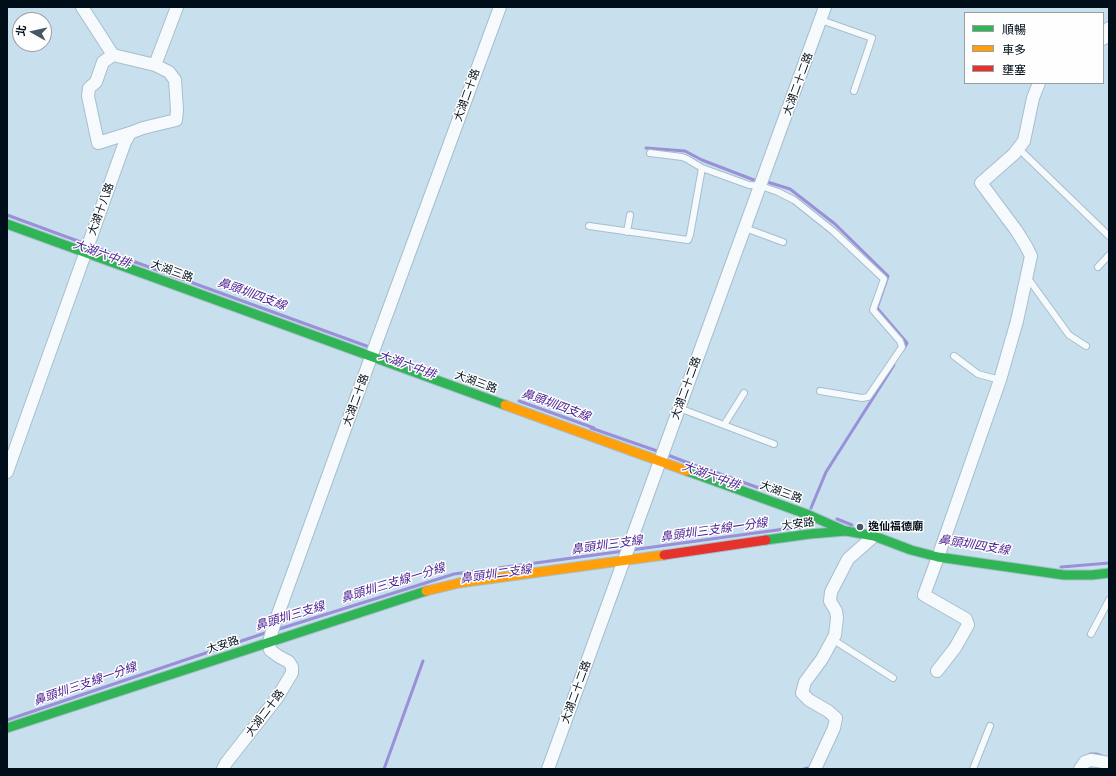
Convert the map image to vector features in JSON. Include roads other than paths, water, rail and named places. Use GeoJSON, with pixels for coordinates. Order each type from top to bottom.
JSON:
{"type":"FeatureCollection","features":[{"type":"Feature","properties":{"kind":"street"},"geometry":{"type":"LineString","coordinates":[[82,7],[113,55],[155,65],[169,72],[175,80],[177,110],[176,120],[143,128],[98,143],[88,96],[89,88],[96,82],[103,62],[113,55]]}},
{"type":"Feature","properties":{"kind":"street"},"geometry":{"type":"LineString","coordinates":[[155,65],[177,7]]}},
{"type":"Feature","properties":{"kind":"street","name":"大湖二十路"},"geometry":{"type":"LineString","coordinates":[[223,769],[226,763],[277,698],[292,673],[292,667],[289,662],[270,650],[269,642],[371,357],[500,7]]}},
{"type":"Feature","properties":{"kind":"street","name":"大湖二十二路"},"geometry":{"type":"LineString","coordinates":[[548,769],[825,7]]}},
{"type":"Feature","properties":{"kind":"street"},"geometry":{"type":"LineString","coordinates":[[1104,38],[1109,28]]}},
{"type":"Feature","properties":{"kind":"street"},"geometry":{"type":"LineString","coordinates":[[937,671],[955,648],[968,625],[966,619],[924,595],[1000,380],[1017,321],[1030,256],[1026,246],[1016,230],[981,183],[1019,149],[1024,141],[1033,98],[1039,84]]}},
{"type":"Feature","properties":{"kind":"street","name":"大湖十八路"},"geometry":{"type":"LineString","coordinates":[[7,472],[125,142],[130,133]]}},
{"type":"Feature","properties":{"kind":"street","name":"大湖三路"},"geometry":{"type":"LineString","coordinates":[[7,224],[809,515],[846,531]]}},
{"type":"Feature","properties":{"kind":"street","name":"大安路"},"geometry":{"type":"LineString","coordinates":[[7,728],[434,589],[459,583],[810,534],[846,531],[879,538],[911,550],[938,557],[1064,575],[1092,575],[1109,573]]}},
{"type":"Feature","properties":{"kind":"street"},"geometry":{"type":"LineString","coordinates":[[815,769],[834,728],[836,718],[802,694],[805,682],[822,659],[835,635],[837,618],[836,611],[830,601],[831,592],[848,559],[879,538]]}},
{"type":"Feature","properties":{"kind":"street"},"geometry":{"type":"LineString","coordinates":[[1080,769],[1085,762],[1091,760],[1109,763]]}},
{"type":"Feature","properties":{"kind":"lane"},"geometry":{"type":"LineString","coordinates":[[821,20],[872,38],[854,91]]}},
{"type":"Feature","properties":{"kind":"lane"},"geometry":{"type":"LineString","coordinates":[[1019,149],[1109,236]]}},
{"type":"Feature","properties":{"kind":"lane"},"geometry":{"type":"LineString","coordinates":[[650,153],[682,157],[702,168],[749,185],[761,186],[794,200],[833,231],[884,279],[873,310],[900,341],[902,347],[868,397],[862,398],[820,391]]}},
{"type":"Feature","properties":{"kind":"lane"},"geometry":{"type":"LineString","coordinates":[[589,226],[688,240],[702,168]]}},
{"type":"Feature","properties":{"kind":"lane"},"geometry":{"type":"LineString","coordinates":[[627,232],[630,215]]}},
{"type":"Feature","properties":{"kind":"lane"},"geometry":{"type":"LineString","coordinates":[[745,228],[783,242]]}},
{"type":"Feature","properties":{"kind":"lane"},"geometry":{"type":"LineString","coordinates":[[1098,267],[1109,256]]}},
{"type":"Feature","properties":{"kind":"lane"},"geometry":{"type":"LineString","coordinates":[[1026,276],[1069,335],[1086,346]]}},
{"type":"Feature","properties":{"kind":"lane"},"geometry":{"type":"LineString","coordinates":[[954,356],[978,374],[1000,380]]}},
{"type":"Feature","properties":{"kind":"lane"},"geometry":{"type":"LineString","coordinates":[[724,425],[744,393]]}},
{"type":"Feature","properties":{"kind":"lane"},"geometry":{"type":"LineString","coordinates":[[679,408],[774,444]]}},
{"type":"Feature","properties":{"kind":"lane"},"geometry":{"type":"LineString","coordinates":[[1090,634],[1109,600]]}},
{"type":"Feature","properties":{"kind":"lane"},"geometry":{"type":"LineString","coordinates":[[832,639],[893,678]]}},
{"type":"Feature","properties":{"kind":"lane"},"geometry":{"type":"LineString","coordinates":[[973,769],[990,726]]}},
{"type":"Feature","properties":{"kind":"waterway"},"geometry":{"type":"LineString","coordinates":[[646,148],[685,151],[702,160],[754,180],[758,180]]}},
{"type":"Feature","properties":{"kind":"waterway"},"geometry":{"type":"LineString","coordinates":[[764,181],[790,189],[835,224],[888,276],[877,308],[907,343],[903,350]]}},
{"type":"Feature","properties":{"kind":"waterway","name":"鼻頭圳四支線"},"geometry":{"type":"LineString","coordinates":[[7,215],[86,244]]}},
{"type":"Feature","properties":{"kind":"waterway","name":"鼻頭圳四支線"},"geometry":{"type":"LineString","coordinates":[[91,246],[372,348]]}},
{"type":"Feature","properties":{"kind":"waterway"},"geometry":{"type":"LineString","coordinates":[[811,508],[826,472],[894,365]]}},
{"type":"Feature","properties":{"kind":"waterway","name":"鼻頭圳四支線"},"geometry":{"type":"LineString","coordinates":[[519,401],[594,428]]}},
{"type":"Feature","properties":{"kind":"waterway","name":"鼻頭圳四支線"},"geometry":{"type":"LineString","coordinates":[[591,428],[660,452]]}},
{"type":"Feature","properties":{"kind":"waterway","name":"鼻頭圳四支線"},"geometry":{"type":"LineString","coordinates":[[665,454],[699,467]]}},
{"type":"Feature","properties":{"kind":"waterway","name":"鼻頭圳四支線"},"geometry":{"type":"LineString","coordinates":[[698,466],[759,488]]}},
{"type":"Feature","properties":{"kind":"waterway"},"geometry":{"type":"LineString","coordinates":[[800,517],[800,528]]}},
{"type":"Feature","properties":{"kind":"waterway","name":"鼻頭圳四支線"},"geometry":{"type":"LineString","coordinates":[[837,519],[852,525]]}},
{"type":"Feature","properties":{"kind":"waterway","name":"鼻頭圳三支線"},"geometry":{"type":"LineString","coordinates":[[631,550],[800,528]]}},
{"type":"Feature","properties":{"kind":"waterway","name":"鼻頭圳三支線"},"geometry":{"type":"LineString","coordinates":[[276,630],[454,574],[624,551]]}},
{"type":"Feature","properties":{"kind":"waterway","name":"鼻頭圳四支線"},"geometry":{"type":"LineString","coordinates":[[1061,567],[1109,563]]}},
{"type":"Feature","properties":{"kind":"waterway","name":"鼻頭圳三支線"},"geometry":{"type":"LineString","coordinates":[[7,720],[268,632]]}},
{"type":"Feature","properties":{"kind":"waterway"},"geometry":{"type":"LineString","coordinates":[[384,769],[423,661]]}},
{"type":"Feature","properties":{"kind":"waterway"},"geometry":{"type":"LineString","coordinates":[[1090,754],[1102,756]]}},
{"type":"Feature","properties":{"kind":"waterway"},"geometry":{"type":"LineString","coordinates":[[804,769],[808,768]]}},
{"type":"Feature","properties":{"kind":"place","name":"逸仙福德廟"},"geometry":{"type":"Point","coordinates":[860,527]}},
{"type":"Feature","properties":{"kind":"water label","name":"大湖六中排"},"geometry":{"type":"Point","coordinates":[102,254]}},
{"type":"Feature","properties":{"kind":"water label","name":"大湖六中排"},"geometry":{"type":"Point","coordinates":[407,365]}},
{"type":"Feature","properties":{"kind":"water label","name":"大湖六中排"},"geometry":{"type":"Point","coordinates":[711,476]}},
{"type":"Feature","properties":{"kind":"water label","name":"鼻頭圳三支線一分線"},"geometry":{"type":"Point","coordinates":[714,530]}},
{"type":"Feature","properties":{"kind":"water label","name":"鼻頭圳二支線"},"geometry":{"type":"Point","coordinates":[496,574]}},
{"type":"Feature","properties":{"kind":"water label","name":"鼻頭圳三支線一分線"},"geometry":{"type":"Point","coordinates":[393,583]}},
{"type":"Feature","properties":{"kind":"water label","name":"鼻頭圳三支線一分線"},"geometry":{"type":"Point","coordinates":[85,684]}}]}
